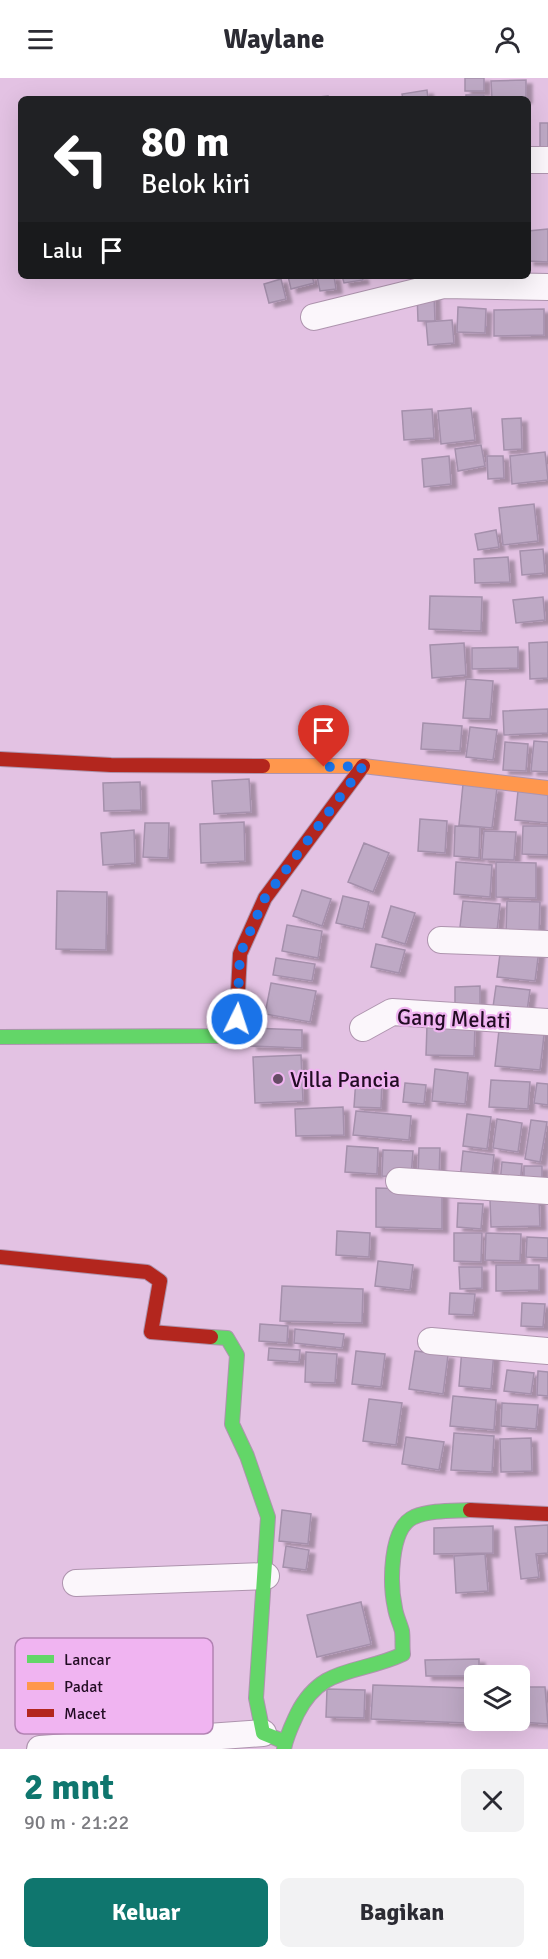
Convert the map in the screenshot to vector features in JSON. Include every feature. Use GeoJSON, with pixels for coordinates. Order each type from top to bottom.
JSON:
{"type":"FeatureCollection","features":[{"type":"Feature","properties":{"kind":"street"},"geometry":{"type":"LineString","coordinates":[[531,160],[548,160]]}},
{"type":"Feature","properties":{"kind":"street"},"geometry":{"type":"LineString","coordinates":[[314,317],[444,285],[548,287]]}},
{"type":"Feature","properties":{"kind":"street"},"geometry":{"type":"LineString","coordinates":[[0,759],[111,765],[363,766],[548,788]]}},
{"type":"Feature","properties":{"kind":"street"},"geometry":{"type":"LineString","coordinates":[[0,1037],[217,1036],[230,1029],[237,1019],[240,954],[265,898],[363,766]]}},
{"type":"Feature","properties":{"kind":"street"},"geometry":{"type":"LineString","coordinates":[[441,940],[548,944]]}},
{"type":"Feature","properties":{"kind":"street","name":"Gang Melati"},"geometry":{"type":"LineString","coordinates":[[363,1028],[392,1012],[548,1022]]}},
{"type":"Feature","properties":{"kind":"street"},"geometry":{"type":"LineString","coordinates":[[399,1182],[548,1191]]}},
{"type":"Feature","properties":{"kind":"street"},"geometry":{"type":"LineString","coordinates":[[0,1257],[147,1272],[160,1281],[151,1332],[228,1338],[237,1355],[232,1424],[247,1456],[268,1517],[266,1575],[256,1698],[277,1741]]}},
{"type":"Feature","properties":{"kind":"street"},"geometry":{"type":"LineString","coordinates":[[431,1341],[548,1351]]}},
{"type":"Feature","properties":{"kind":"street"},"geometry":{"type":"LineString","coordinates":[[277,1741],[313,1685],[327,1677],[393,1660],[403,1654],[402,1632],[394,1608],[394,1563],[396,1538],[405,1522],[422,1513],[447,1511],[548,1514]]}},
{"type":"Feature","properties":{"kind":"street"},"geometry":{"type":"LineString","coordinates":[[76,1583],[266,1575]]}},
{"type":"Feature","properties":{"kind":"street"},"geometry":{"type":"LineString","coordinates":[[40,1749],[277,1741]]}},
{"type":"Feature","properties":{"kind":"building"},"geometry":{"type":"Polygon","coordinates":[[[465,78],[484,78],[484,91],[465,91],[465,78]]]}},
{"type":"Feature","properties":{"kind":"building"},"geometry":{"type":"Polygon","coordinates":[[[526,80],[526,96],[492,96],[491,81],[526,80]]]}},
{"type":"Feature","properties":{"kind":"building"},"geometry":{"type":"Polygon","coordinates":[[[427,90],[428,96],[402,96],[402,94],[427,90]]]}},
{"type":"Feature","properties":{"kind":"building"},"geometry":{"type":"Polygon","coordinates":[[[540,123],[548,123],[548,150],[540,150],[540,123]]]}},
{"type":"Feature","properties":{"kind":"building"},"geometry":{"type":"Polygon","coordinates":[[[548,229],[548,262],[531,261],[531,231],[548,229]]]}},
{"type":"Feature","properties":{"kind":"building"},"geometry":{"type":"Polygon","coordinates":[[[281,279],[286,299],[269,303],[264,284],[281,279]]]}},
{"type":"Feature","properties":{"kind":"building"},"geometry":{"type":"Polygon","coordinates":[[[289,279],[313,279],[314,283],[291,289],[289,279]]]}},
{"type":"Feature","properties":{"kind":"building"},"geometry":{"type":"Polygon","coordinates":[[[318,279],[334,279],[336,289],[320,291],[318,279]]]}},
{"type":"Feature","properties":{"kind":"building"},"geometry":{"type":"Polygon","coordinates":[[[343,279],[363,280],[344,283],[343,279]]]}},
{"type":"Feature","properties":{"kind":"building"},"geometry":{"type":"Polygon","coordinates":[[[417,293],[434,293],[435,321],[418,321],[417,293]]]}},
{"type":"Feature","properties":{"kind":"building"},"geometry":{"type":"Polygon","coordinates":[[[458,307],[486,309],[485,333],[457,332],[458,307]]]}},
{"type":"Feature","properties":{"kind":"building"},"geometry":{"type":"Polygon","coordinates":[[[544,309],[544,335],[494,336],[494,310],[544,309]]]}},
{"type":"Feature","properties":{"kind":"building"},"geometry":{"type":"Polygon","coordinates":[[[452,320],[454,343],[428,345],[426,322],[452,320]]]}},
{"type":"Feature","properties":{"kind":"building"},"geometry":{"type":"Polygon","coordinates":[[[471,408],[475,440],[441,444],[438,411],[471,408]]]}},
{"type":"Feature","properties":{"kind":"building"},"geometry":{"type":"Polygon","coordinates":[[[432,409],[434,438],[404,440],[402,411],[432,409]]]}},
{"type":"Feature","properties":{"kind":"building"},"geometry":{"type":"Polygon","coordinates":[[[521,418],[522,449],[504,450],[502,419],[521,418]]]}},
{"type":"Feature","properties":{"kind":"building"},"geometry":{"type":"Polygon","coordinates":[[[481,445],[485,466],[458,471],[455,449],[481,445]]]}},
{"type":"Feature","properties":{"kind":"building"},"geometry":{"type":"Polygon","coordinates":[[[545,452],[548,480],[512,484],[510,456],[545,452]]]}},
{"type":"Feature","properties":{"kind":"building"},"geometry":{"type":"Polygon","coordinates":[[[449,456],[451,484],[424,487],[422,459],[449,456]]]}},
{"type":"Feature","properties":{"kind":"building"},"geometry":{"type":"Polygon","coordinates":[[[487,456],[503,456],[504,478],[488,479],[487,456]]]}},
{"type":"Feature","properties":{"kind":"building"},"geometry":{"type":"Polygon","coordinates":[[[534,504],[538,541],[503,545],[499,508],[534,504]]]}},
{"type":"Feature","properties":{"kind":"building"},"geometry":{"type":"Polygon","coordinates":[[[496,530],[499,547],[478,550],[475,534],[496,530]]]}},
{"type":"Feature","properties":{"kind":"building"},"geometry":{"type":"Polygon","coordinates":[[[543,549],[545,573],[522,575],[520,551],[543,549]]]}},
{"type":"Feature","properties":{"kind":"building"},"geometry":{"type":"Polygon","coordinates":[[[508,557],[510,582],[475,583],[474,559],[508,557]]]}},
{"type":"Feature","properties":{"kind":"building"},"geometry":{"type":"Polygon","coordinates":[[[430,596],[482,597],[481,631],[429,629],[430,596]]]}},
{"type":"Feature","properties":{"kind":"building"},"geometry":{"type":"Polygon","coordinates":[[[543,597],[545,620],[516,623],[513,600],[543,597]]]}},
{"type":"Feature","properties":{"kind":"building"},"geometry":{"type":"Polygon","coordinates":[[[548,642],[548,678],[530,679],[529,643],[548,642]]]}},
{"type":"Feature","properties":{"kind":"building"},"geometry":{"type":"Polygon","coordinates":[[[464,643],[466,675],[432,678],[430,645],[464,643]]]}},
{"type":"Feature","properties":{"kind":"building"},"geometry":{"type":"Polygon","coordinates":[[[518,647],[518,668],[472,669],[472,648],[518,647]]]}},
{"type":"Feature","properties":{"kind":"building"},"geometry":{"type":"Polygon","coordinates":[[[466,679],[493,681],[490,719],[463,718],[466,679]]]}},
{"type":"Feature","properties":{"kind":"building"},"geometry":{"type":"Polygon","coordinates":[[[548,709],[548,733],[504,735],[503,711],[548,709]]]}},
{"type":"Feature","properties":{"kind":"building"},"geometry":{"type":"Polygon","coordinates":[[[423,723],[462,726],[460,751],[421,749],[423,723]]]}},
{"type":"Feature","properties":{"kind":"building"},"geometry":{"type":"Polygon","coordinates":[[[470,727],[497,730],[493,760],[466,757],[470,727]]]}},
{"type":"Feature","properties":{"kind":"building"},"geometry":{"type":"Polygon","coordinates":[[[534,741],[548,742],[548,772],[531,771],[534,741]]]}},
{"type":"Feature","properties":{"kind":"building"},"geometry":{"type":"Polygon","coordinates":[[[505,742],[528,744],[526,771],[503,770],[505,742]]]}},
{"type":"Feature","properties":{"kind":"building"},"geometry":{"type":"Polygon","coordinates":[[[249,779],[251,812],[214,814],[212,781],[249,779]]]}},
{"type":"Feature","properties":{"kind":"building"},"geometry":{"type":"Polygon","coordinates":[[[140,782],[141,810],[104,811],[103,783],[140,782]]]}},
{"type":"Feature","properties":{"kind":"building"},"geometry":{"type":"Polygon","coordinates":[[[463,784],[497,788],[492,828],[459,825],[463,784]]]}},
{"type":"Feature","properties":{"kind":"building"},"geometry":{"type":"Polygon","coordinates":[[[518,791],[548,794],[548,823],[515,820],[518,791]]]}},
{"type":"Feature","properties":{"kind":"building"},"geometry":{"type":"Polygon","coordinates":[[[420,819],[447,821],[445,853],[418,851],[420,819]]]}},
{"type":"Feature","properties":{"kind":"building"},"geometry":{"type":"Polygon","coordinates":[[[244,822],[245,861],[201,863],[200,824],[244,822]]]}},
{"type":"Feature","properties":{"kind":"building"},"geometry":{"type":"Polygon","coordinates":[[[145,823],[169,823],[168,858],[143,857],[145,823]]]}},
{"type":"Feature","properties":{"kind":"building"},"geometry":{"type":"Polygon","coordinates":[[[455,826],[480,827],[479,858],[454,856],[455,826]]]}},
{"type":"Feature","properties":{"kind":"building"},"geometry":{"type":"Polygon","coordinates":[[[523,826],[548,826],[548,855],[522,854],[523,826]]]}},
{"type":"Feature","properties":{"kind":"building"},"geometry":{"type":"Polygon","coordinates":[[[134,830],[135,863],[103,865],[101,833],[134,830]]]}},
{"type":"Feature","properties":{"kind":"building"},"geometry":{"type":"Polygon","coordinates":[[[484,831],[516,832],[514,860],[482,859],[484,831]]]}},
{"type":"Feature","properties":{"kind":"building"},"geometry":{"type":"Polygon","coordinates":[[[364,843],[389,853],[373,892],[348,882],[364,843]]]}},
{"type":"Feature","properties":{"kind":"building"},"geometry":{"type":"Polygon","coordinates":[[[456,862],[492,865],[490,897],[454,894],[456,862]]]}},
{"type":"Feature","properties":{"kind":"building"},"geometry":{"type":"Polygon","coordinates":[[[496,862],[536,863],[536,898],[496,897],[496,862]]]}},
{"type":"Feature","properties":{"kind":"building"},"geometry":{"type":"Polygon","coordinates":[[[302,890],[331,899],[322,926],[293,916],[302,890]]]}},
{"type":"Feature","properties":{"kind":"building"},"geometry":{"type":"Polygon","coordinates":[[[57,891],[107,892],[106,950],[56,949],[57,891]]]}},
{"type":"Feature","properties":{"kind":"building"},"geometry":{"type":"Polygon","coordinates":[[[343,896],[369,902],[363,929],[336,923],[343,896]]]}},
{"type":"Feature","properties":{"kind":"building"},"geometry":{"type":"Polygon","coordinates":[[[463,901],[500,904],[497,931],[460,927],[463,901]]]}},
{"type":"Feature","properties":{"kind":"building"},"geometry":{"type":"Polygon","coordinates":[[[507,901],[540,902],[539,934],[506,933],[507,901]]]}},
{"type":"Feature","properties":{"kind":"building"},"geometry":{"type":"Polygon","coordinates":[[[391,906],[415,913],[405,944],[382,937],[391,906]]]}},
{"type":"Feature","properties":{"kind":"building"},"geometry":{"type":"Polygon","coordinates":[[[287,925],[322,931],[318,958],[282,951],[287,925]]]}},
{"type":"Feature","properties":{"kind":"building"},"geometry":{"type":"Polygon","coordinates":[[[376,944],[405,950],[399,973],[371,967],[376,944]]]}},
{"type":"Feature","properties":{"kind":"building"},"geometry":{"type":"Polygon","coordinates":[[[501,946],[539,950],[535,981],[497,977],[501,946]]]}},
{"type":"Feature","properties":{"kind":"building"},"geometry":{"type":"Polygon","coordinates":[[[276,958],[315,964],[312,981],[273,975],[276,958]]]}},
{"type":"Feature","properties":{"kind":"building"},"geometry":{"type":"Polygon","coordinates":[[[271,983],[316,991],[310,1022],[265,1014],[271,983]]]}},
{"type":"Feature","properties":{"kind":"building"},"geometry":{"type":"Polygon","coordinates":[[[480,986],[480,1010],[455,1011],[455,987],[480,986]]]}},
{"type":"Feature","properties":{"kind":"building"},"geometry":{"type":"Polygon","coordinates":[[[496,986],[530,990],[526,1018],[492,1014],[496,986]]]}},
{"type":"Feature","properties":{"kind":"building"},"geometry":{"type":"Polygon","coordinates":[[[500,1021],[545,1026],[540,1070],[495,1066],[500,1021]]]}},
{"type":"Feature","properties":{"kind":"building"},"geometry":{"type":"Polygon","coordinates":[[[427,1025],[475,1026],[474,1056],[426,1055],[427,1025]]]}},
{"type":"Feature","properties":{"kind":"building"},"geometry":{"type":"Polygon","coordinates":[[[252,1028],[302,1030],[302,1048],[251,1046],[252,1028]]]}},
{"type":"Feature","properties":{"kind":"building","name":"Villa Pancia"},"geometry":{"type":"Polygon","coordinates":[[[301,1055],[303,1101],[255,1103],[253,1057],[301,1055]]]}},
{"type":"Feature","properties":{"kind":"building"},"geometry":{"type":"Polygon","coordinates":[[[435,1069],[468,1073],[465,1104],[432,1101],[435,1069]]]}},
{"type":"Feature","properties":{"kind":"building"},"geometry":{"type":"Polygon","coordinates":[[[356,1078],[382,1080],[381,1108],[354,1107],[356,1078]]]}},
{"type":"Feature","properties":{"kind":"building"},"geometry":{"type":"Polygon","coordinates":[[[491,1080],[530,1082],[528,1109],[489,1107],[491,1080]]]}},
{"type":"Feature","properties":{"kind":"building"},"geometry":{"type":"Polygon","coordinates":[[[405,1083],[426,1085],[424,1104],[403,1102],[405,1083]]]}},
{"type":"Feature","properties":{"kind":"building"},"geometry":{"type":"Polygon","coordinates":[[[537,1083],[548,1084],[548,1105],[534,1103],[537,1083]]]}},
{"type":"Feature","properties":{"kind":"building"},"geometry":{"type":"Polygon","coordinates":[[[343,1107],[344,1135],[296,1136],[295,1109],[343,1107]]]}},
{"type":"Feature","properties":{"kind":"building"},"geometry":{"type":"Polygon","coordinates":[[[356,1111],[411,1116],[409,1140],[353,1135],[356,1111]]]}},
{"type":"Feature","properties":{"kind":"building"},"geometry":{"type":"Polygon","coordinates":[[[467,1114],[491,1117],[487,1149],[463,1146],[467,1114]]]}},
{"type":"Feature","properties":{"kind":"building"},"geometry":{"type":"Polygon","coordinates":[[[497,1119],[522,1123],[518,1152],[493,1148],[497,1119]]]}},
{"type":"Feature","properties":{"kind":"building"},"geometry":{"type":"Polygon","coordinates":[[[531,1120],[547,1122],[540,1162],[525,1159],[531,1120]]]}},
{"type":"Feature","properties":{"kind":"building"},"geometry":{"type":"Polygon","coordinates":[[[347,1146],[378,1148],[377,1174],[345,1172],[347,1146]]]}},
{"type":"Feature","properties":{"kind":"building"},"geometry":{"type":"Polygon","coordinates":[[[419,1148],[440,1148],[439,1178],[418,1177],[419,1148]]]}},
{"type":"Feature","properties":{"kind":"building"},"geometry":{"type":"Polygon","coordinates":[[[383,1150],[413,1151],[411,1177],[382,1176],[383,1150]]]}},
{"type":"Feature","properties":{"kind":"building"},"geometry":{"type":"Polygon","coordinates":[[[463,1151],[494,1155],[491,1183],[460,1180],[463,1151]]]}},
{"type":"Feature","properties":{"kind":"building"},"geometry":{"type":"Polygon","coordinates":[[[502,1162],[522,1164],[520,1185],[500,1183],[502,1162]]]}},
{"type":"Feature","properties":{"kind":"building"},"geometry":{"type":"Polygon","coordinates":[[[524,1166],[542,1166],[542,1188],[524,1188],[524,1166]]]}},
{"type":"Feature","properties":{"kind":"building"},"geometry":{"type":"Polygon","coordinates":[[[376,1188],[442,1190],[442,1229],[376,1227],[376,1188]]]}},
{"type":"Feature","properties":{"kind":"building"},"geometry":{"type":"Polygon","coordinates":[[[539,1198],[540,1226],[491,1227],[490,1200],[539,1198]]]}},
{"type":"Feature","properties":{"kind":"building"},"geometry":{"type":"Polygon","coordinates":[[[458,1203],[483,1204],[481,1229],[457,1227],[458,1203]]]}},
{"type":"Feature","properties":{"kind":"building"},"geometry":{"type":"Polygon","coordinates":[[[337,1231],[370,1233],[369,1257],[336,1255],[337,1231]]]}},
{"type":"Feature","properties":{"kind":"building"},"geometry":{"type":"Polygon","coordinates":[[[454,1233],[482,1233],[481,1262],[454,1261],[454,1233]]]}},
{"type":"Feature","properties":{"kind":"building"},"geometry":{"type":"Polygon","coordinates":[[[486,1233],[521,1234],[520,1261],[485,1260],[486,1233]]]}},
{"type":"Feature","properties":{"kind":"building"},"geometry":{"type":"Polygon","coordinates":[[[527,1237],[548,1238],[548,1258],[526,1257],[527,1237]]]}},
{"type":"Feature","properties":{"kind":"building"},"geometry":{"type":"Polygon","coordinates":[[[378,1261],[413,1265],[410,1290],[375,1286],[378,1261]]]}},
{"type":"Feature","properties":{"kind":"building"},"geometry":{"type":"Polygon","coordinates":[[[496,1265],[539,1265],[539,1290],[496,1291],[496,1265]]]}},
{"type":"Feature","properties":{"kind":"building"},"geometry":{"type":"Polygon","coordinates":[[[459,1267],[482,1267],[482,1288],[460,1289],[459,1267]]]}},
{"type":"Feature","properties":{"kind":"building"},"geometry":{"type":"Polygon","coordinates":[[[282,1286],[363,1289],[362,1323],[280,1321],[282,1286]]]}},
{"type":"Feature","properties":{"kind":"building"},"geometry":{"type":"Polygon","coordinates":[[[450,1293],[475,1294],[473,1315],[449,1314],[450,1293]]]}},
{"type":"Feature","properties":{"kind":"building"},"geometry":{"type":"Polygon","coordinates":[[[522,1303],[545,1304],[543,1327],[521,1326],[522,1303]]]}},
{"type":"Feature","properties":{"kind":"building"},"geometry":{"type":"Polygon","coordinates":[[[260,1324],[288,1326],[287,1343],[259,1341],[260,1324]]]}},
{"type":"Feature","properties":{"kind":"building"},"geometry":{"type":"Polygon","coordinates":[[[295,1329],[344,1334],[342,1348],[294,1343],[295,1329]]]}},
{"type":"Feature","properties":{"kind":"building"},"geometry":{"type":"Polygon","coordinates":[[[269,1348],[300,1350],[299,1362],[268,1360],[269,1348]]]}},
{"type":"Feature","properties":{"kind":"building"},"geometry":{"type":"Polygon","coordinates":[[[462,1348],[494,1351],[491,1389],[459,1386],[462,1348]]]}},
{"type":"Feature","properties":{"kind":"building"},"geometry":{"type":"Polygon","coordinates":[[[356,1351],[385,1354],[381,1387],[352,1384],[356,1351]]]}},
{"type":"Feature","properties":{"kind":"building"},"geometry":{"type":"Polygon","coordinates":[[[415,1351],[448,1355],[443,1394],[409,1389],[415,1351]]]}},
{"type":"Feature","properties":{"kind":"building"},"geometry":{"type":"Polygon","coordinates":[[[306,1352],[337,1354],[335,1383],[305,1382],[306,1352]]]}},
{"type":"Feature","properties":{"kind":"building"},"geometry":{"type":"Polygon","coordinates":[[[507,1370],[534,1373],[531,1394],[504,1391],[507,1370]]]}},
{"type":"Feature","properties":{"kind":"building"},"geometry":{"type":"Polygon","coordinates":[[[538,1371],[548,1372],[548,1396],[537,1395],[538,1371]]]}},
{"type":"Feature","properties":{"kind":"building"},"geometry":{"type":"Polygon","coordinates":[[[453,1396],[496,1400],[494,1430],[450,1426],[453,1396]]]}},
{"type":"Feature","properties":{"kind":"building"},"geometry":{"type":"Polygon","coordinates":[[[369,1399],[402,1403],[396,1445],[363,1441],[369,1399]]]}},
{"type":"Feature","properties":{"kind":"building"},"geometry":{"type":"Polygon","coordinates":[[[502,1403],[538,1405],[536,1429],[501,1426],[502,1403]]]}},
{"type":"Feature","properties":{"kind":"building"},"geometry":{"type":"Polygon","coordinates":[[[454,1433],[494,1436],[492,1472],[451,1470],[454,1433]]]}},
{"type":"Feature","properties":{"kind":"building"},"geometry":{"type":"Polygon","coordinates":[[[406,1437],[444,1442],[439,1470],[402,1464],[406,1437]]]}},
{"type":"Feature","properties":{"kind":"building"},"geometry":{"type":"Polygon","coordinates":[[[531,1438],[532,1471],[501,1472],[500,1439],[531,1438]]]}},
{"type":"Feature","properties":{"kind":"building"},"geometry":{"type":"Polygon","coordinates":[[[282,1510],[311,1514],[308,1544],[279,1541],[282,1510]]]}},
{"type":"Feature","properties":{"kind":"building"},"geometry":{"type":"Polygon","coordinates":[[[548,1525],[548,1553],[536,1554],[539,1577],[521,1579],[515,1527],[548,1525]]]}},
{"type":"Feature","properties":{"kind":"building"},"geometry":{"type":"Polygon","coordinates":[[[493,1526],[493,1553],[434,1554],[434,1528],[493,1526]]]}},
{"type":"Feature","properties":{"kind":"building"},"geometry":{"type":"Polygon","coordinates":[[[286,1546],[309,1550],[306,1570],[283,1567],[286,1546]]]}},
{"type":"Feature","properties":{"kind":"building"},"geometry":{"type":"Polygon","coordinates":[[[485,1554],[488,1591],[456,1593],[454,1556],[485,1554]]]}},
{"type":"Feature","properties":{"kind":"building"},"geometry":{"type":"Polygon","coordinates":[[[361,1602],[371,1644],[317,1657],[307,1615],[361,1602]]]}},
{"type":"Feature","properties":{"kind":"building"},"geometry":{"type":"Polygon","coordinates":[[[479,1659],[479,1665],[464,1665],[464,1676],[426,1676],[425,1660],[479,1659]]]}},
{"type":"Feature","properties":{"kind":"building"},"geometry":{"type":"Polygon","coordinates":[[[373,1685],[464,1688],[464,1723],[371,1719],[373,1685]]]}},
{"type":"Feature","properties":{"kind":"building"},"geometry":{"type":"Polygon","coordinates":[[[530,1687],[545,1687],[548,1724],[530,1723],[530,1687]]]}},
{"type":"Feature","properties":{"kind":"building"},"geometry":{"type":"Polygon","coordinates":[[[327,1689],[365,1690],[364,1718],[326,1717],[327,1689]]]}},
{"type":"Feature","properties":{"kind":"traffic: fast"},"geometry":{"type":"LineString","coordinates":[[0,1037],[217,1036],[233,1023],[238,991]]}},
{"type":"Feature","properties":{"kind":"traffic: fast"},"geometry":{"type":"LineString","coordinates":[[211,1337],[227,1338],[237,1355],[232,1424],[247,1456],[268,1517],[256,1698],[263,1733],[285,1742]]}},
{"type":"Feature","properties":{"kind":"traffic: fast"},"geometry":{"type":"LineString","coordinates":[[284,1749],[297,1714],[318,1686],[343,1673],[387,1661],[403,1654],[402,1631],[393,1598],[392,1572],[396,1545],[406,1523],[414,1517],[427,1513],[470,1510]]}},
{"type":"Feature","properties":{"kind":"traffic: slow"},"geometry":{"type":"LineString","coordinates":[[263,766],[363,766],[548,788]]}},
{"type":"Feature","properties":{"kind":"traffic: jam"},"geometry":{"type":"LineString","coordinates":[[0,759],[111,765],[263,766]]}},
{"type":"Feature","properties":{"kind":"traffic: jam"},"geometry":{"type":"LineString","coordinates":[[238,991],[240,954],[265,898],[363,766]]}},
{"type":"Feature","properties":{"kind":"traffic: jam"},"geometry":{"type":"LineString","coordinates":[[0,1257],[147,1272],[160,1281],[151,1332],[211,1337]]}},
{"type":"Feature","properties":{"kind":"traffic: jam"},"geometry":{"type":"LineString","coordinates":[[470,1510],[548,1514]]}},
{"type":"Feature","properties":{"kind":"place","name":"Villa Pancia"},"geometry":{"type":"Point","coordinates":[278,1079]}},
{"type":"Feature","properties":{"kind":"route"},"geometry":{"type":"LineString","coordinates":[[237,1019],[240,954],[265,898],[363,766],[324,767]]}}]}
